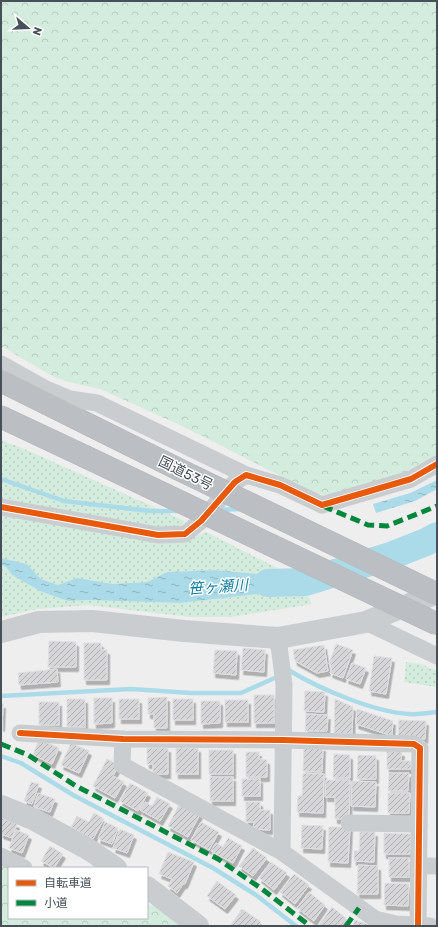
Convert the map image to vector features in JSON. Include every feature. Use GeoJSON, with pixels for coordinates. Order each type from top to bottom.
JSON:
{"type":"FeatureCollection","features":[{"type":"Feature","properties":{"kind":"highway","name":"国道53号"},"geometry":{"type":"LineString","coordinates":[[1,381],[178,469],[437,593]]}},
{"type":"Feature","properties":{"kind":"highway","name":"国道53号"},"geometry":{"type":"LineString","coordinates":[[1,417],[437,624]]}},
{"type":"Feature","properties":{"kind":"street"},"geometry":{"type":"LineString","coordinates":[[1,364],[44,388],[70,399],[97,403],[246,475],[280,485],[322,505],[411,479],[437,464]]}},
{"type":"Feature","properties":{"kind":"street"},"geometry":{"type":"LineString","coordinates":[[1,507],[158,535],[185,534],[201,521],[235,482],[246,475]]}},
{"type":"Feature","properties":{"kind":"street"},"geometry":{"type":"LineString","coordinates":[[1,632],[39,622],[92,621],[184,631],[278,638],[366,622],[437,593]]}},
{"type":"Feature","properties":{"kind":"street"},"geometry":{"type":"LineString","coordinates":[[366,622],[437,656]]}},
{"type":"Feature","properties":{"kind":"street"},"geometry":{"type":"LineString","coordinates":[[278,638],[284,684],[282,852]]}},
{"type":"Feature","properties":{"kind":"street"},"geometry":{"type":"LineString","coordinates":[[20,733],[123,739],[283,740],[414,744],[420,748],[418,926]]}},
{"type":"Feature","properties":{"kind":"street"},"geometry":{"type":"LineString","coordinates":[[123,739],[122,765],[282,852],[375,919],[396,924],[430,926]]}},
{"type":"Feature","properties":{"kind":"street"},"geometry":{"type":"LineString","coordinates":[[1,806],[33,819],[88,849],[112,867]]}},
{"type":"Feature","properties":{"kind":"street"},"geometry":{"type":"LineString","coordinates":[[349,823],[419,824]]}},
{"type":"Feature","properties":{"kind":"street"},"geometry":{"type":"LineString","coordinates":[[1,856],[22,867]]}},
{"type":"Feature","properties":{"kind":"street"},"geometry":{"type":"LineString","coordinates":[[418,866],[437,866]]}},
{"type":"Feature","properties":{"kind":"street"},"geometry":{"type":"LineString","coordinates":[[148,888],[198,926]]}},
{"type":"Feature","properties":{"kind":"green space"},"geometry":{"type":"Polygon","coordinates":[[[1,1],[437,1],[437,455],[410,473],[337,499],[308,490],[182,426],[100,389],[72,383],[52,376],[1,346],[1,1]]]}},
{"type":"Feature","properties":{"kind":"green space"},"geometry":{"type":"Polygon","coordinates":[[[1,440],[185,521],[179,528],[157,530],[1,502],[1,440]]]}},
{"type":"Feature","properties":{"kind":"green space"},"geometry":{"type":"Polygon","coordinates":[[[1,512],[185,540],[206,532],[287,573],[258,574],[215,570],[167,572],[147,582],[113,584],[77,578],[58,585],[41,579],[27,564],[1,558],[1,512]]]}},
{"type":"Feature","properties":{"kind":"green space"},"geometry":{"type":"Polygon","coordinates":[[[1,565],[6,567],[12,575],[68,601],[88,600],[180,603],[268,593],[306,592],[312,604],[232,617],[189,617],[89,605],[37,609],[1,617],[1,565]]]}},
{"type":"Feature","properties":{"kind":"green space"},"geometry":{"type":"Polygon","coordinates":[[[406,662],[421,664],[437,671],[437,687],[404,682],[406,662]]]}},
{"type":"Feature","properties":{"kind":"green space"},"geometry":{"type":"Polygon","coordinates":[[[1,862],[8,867],[8,919],[148,919],[148,905],[156,906],[186,926],[1,926],[1,862]]]}},
{"type":"Feature","properties":{"kind":"water"},"geometry":{"type":"Polygon","coordinates":[[[437,480],[437,489],[415,501],[376,513],[373,504],[410,493],[437,480]]]}},
{"type":"Feature","properties":{"kind":"water"},"geometry":{"type":"Polygon","coordinates":[[[1,558],[27,564],[41,579],[58,585],[77,578],[113,584],[147,582],[167,572],[215,570],[258,574],[287,573],[323,589],[306,592],[268,593],[180,603],[88,600],[68,601],[40,591],[12,575],[6,567],[1,565],[1,558]]]}},
{"type":"Feature","properties":{"kind":"building"},"geometry":{"type":"Polygon","coordinates":[[[49,641],[76,642],[76,667],[48,667],[49,641]]]}},
{"type":"Feature","properties":{"kind":"building"},"geometry":{"type":"Polygon","coordinates":[[[84,643],[101,643],[101,650],[107,650],[107,680],[84,680],[84,643]]]}},
{"type":"Feature","properties":{"kind":"building"},"geometry":{"type":"Polygon","coordinates":[[[336,644],[353,650],[343,678],[330,673],[333,666],[329,664],[336,644]]]}},
{"type":"Feature","properties":{"kind":"building"},"geometry":{"type":"Polygon","coordinates":[[[324,645],[328,671],[317,673],[295,661],[293,650],[324,645]]]}},
{"type":"Feature","properties":{"kind":"building"},"geometry":{"type":"Polygon","coordinates":[[[243,648],[265,650],[264,672],[241,670],[243,648]]]}},
{"type":"Feature","properties":{"kind":"building"},"geometry":{"type":"Polygon","coordinates":[[[215,650],[237,651],[236,675],[213,673],[215,650]]]}},
{"type":"Feature","properties":{"kind":"building"},"geometry":{"type":"Polygon","coordinates":[[[374,656],[392,658],[386,694],[369,691],[374,656]]]}},
{"type":"Feature","properties":{"kind":"building"},"geometry":{"type":"Polygon","coordinates":[[[352,663],[366,668],[360,684],[346,679],[352,663]]]}},
{"type":"Feature","properties":{"kind":"building"},"geometry":{"type":"Polygon","coordinates":[[[57,669],[58,682],[19,685],[18,673],[57,669]]]}},
{"type":"Feature","properties":{"kind":"building"},"geometry":{"type":"Polygon","coordinates":[[[305,691],[325,692],[324,712],[304,711],[305,691]]]}},
{"type":"Feature","properties":{"kind":"building"},"geometry":{"type":"Polygon","coordinates":[[[254,695],[274,695],[274,723],[254,723],[254,695]]]}},
{"type":"Feature","properties":{"kind":"building"},"geometry":{"type":"Polygon","coordinates":[[[167,697],[167,728],[154,728],[154,714],[148,714],[148,698],[167,697]]]}},
{"type":"Feature","properties":{"kind":"building"},"geometry":{"type":"Polygon","coordinates":[[[94,698],[112,698],[112,723],[94,724],[94,698]]]}},
{"type":"Feature","properties":{"kind":"building"},"geometry":{"type":"Polygon","coordinates":[[[67,699],[85,699],[85,727],[67,727],[67,699]]]}},
{"type":"Feature","properties":{"kind":"building"},"geometry":{"type":"Polygon","coordinates":[[[119,699],[139,699],[139,719],[119,719],[119,699]]]}},
{"type":"Feature","properties":{"kind":"building"},"geometry":{"type":"Polygon","coordinates":[[[173,699],[193,699],[193,720],[173,720],[173,699]]]}},
{"type":"Feature","properties":{"kind":"building"},"geometry":{"type":"Polygon","coordinates":[[[335,699],[353,707],[352,734],[334,733],[335,699]]]}},
{"type":"Feature","properties":{"kind":"building"},"geometry":{"type":"Polygon","coordinates":[[[225,700],[248,700],[248,722],[225,722],[225,700]]]}},
{"type":"Feature","properties":{"kind":"building"},"geometry":{"type":"Polygon","coordinates":[[[201,701],[220,701],[220,723],[201,724],[201,701]]]}},
{"type":"Feature","properties":{"kind":"building"},"geometry":{"type":"Polygon","coordinates":[[[39,702],[59,702],[59,725],[39,725],[39,702]]]}},
{"type":"Feature","properties":{"kind":"building"},"geometry":{"type":"Polygon","coordinates":[[[1,704],[3,704],[2,727],[1,727],[1,704]]]}},
{"type":"Feature","properties":{"kind":"building"},"geometry":{"type":"Polygon","coordinates":[[[357,709],[393,721],[392,736],[356,724],[357,709]]]}},
{"type":"Feature","properties":{"kind":"building"},"geometry":{"type":"Polygon","coordinates":[[[306,714],[328,715],[327,731],[305,731],[306,714]]]}},
{"type":"Feature","properties":{"kind":"building"},"geometry":{"type":"Polygon","coordinates":[[[399,720],[426,721],[425,739],[398,737],[399,720]]]}},
{"type":"Feature","properties":{"kind":"building"},"geometry":{"type":"Polygon","coordinates":[[[39,739],[59,748],[52,764],[33,755],[39,739]]]}},
{"type":"Feature","properties":{"kind":"building"},"geometry":{"type":"Polygon","coordinates":[[[71,743],[89,751],[79,773],[61,765],[71,743]]]}},
{"type":"Feature","properties":{"kind":"building"},"geometry":{"type":"Polygon","coordinates":[[[304,746],[323,747],[322,772],[303,771],[304,746]]]}},
{"type":"Feature","properties":{"kind":"building"},"geometry":{"type":"Polygon","coordinates":[[[147,748],[168,748],[168,774],[153,774],[153,764],[147,764],[147,748]]]}},
{"type":"Feature","properties":{"kind":"building"},"geometry":{"type":"Polygon","coordinates":[[[176,748],[198,748],[198,774],[176,774],[176,748]]]}},
{"type":"Feature","properties":{"kind":"building"},"geometry":{"type":"Polygon","coordinates":[[[209,750],[233,750],[233,774],[209,774],[209,750]]]}},
{"type":"Feature","properties":{"kind":"building"},"geometry":{"type":"Polygon","coordinates":[[[387,751],[402,752],[401,761],[411,761],[411,769],[387,769],[387,751]]]}},
{"type":"Feature","properties":{"kind":"building"},"geometry":{"type":"Polygon","coordinates":[[[246,752],[259,752],[259,759],[267,760],[267,777],[246,777],[246,752]]]}},
{"type":"Feature","properties":{"kind":"building"},"geometry":{"type":"Polygon","coordinates":[[[334,754],[350,755],[350,778],[333,778],[334,754]]]}},
{"type":"Feature","properties":{"kind":"building"},"geometry":{"type":"Polygon","coordinates":[[[358,755],[376,756],[376,779],[357,779],[358,755]]]}},
{"type":"Feature","properties":{"kind":"building"},"geometry":{"type":"Polygon","coordinates":[[[107,759],[119,765],[113,776],[124,782],[115,798],[93,786],[107,759]]]}},
{"type":"Feature","properties":{"kind":"building"},"geometry":{"type":"Polygon","coordinates":[[[303,773],[324,774],[323,813],[297,812],[298,796],[302,796],[303,773]]]}},
{"type":"Feature","properties":{"kind":"building"},"geometry":{"type":"Polygon","coordinates":[[[389,773],[409,773],[408,791],[388,791],[389,773]]]}},
{"type":"Feature","properties":{"kind":"building"},"geometry":{"type":"Polygon","coordinates":[[[210,777],[233,777],[233,801],[210,801],[210,777]]]}},
{"type":"Feature","properties":{"kind":"building"},"geometry":{"type":"Polygon","coordinates":[[[242,779],[260,779],[260,796],[242,796],[242,779]]]}},
{"type":"Feature","properties":{"kind":"building"},"geometry":{"type":"Polygon","coordinates":[[[326,780],[350,780],[349,819],[335,819],[335,797],[325,797],[326,780]]]}},
{"type":"Feature","properties":{"kind":"building"},"geometry":{"type":"Polygon","coordinates":[[[352,781],[376,782],[375,807],[351,806],[352,781]]]}},
{"type":"Feature","properties":{"kind":"building"},"geometry":{"type":"Polygon","coordinates":[[[31,782],[39,784],[32,804],[24,801],[31,782]]]}},
{"type":"Feature","properties":{"kind":"building"},"geometry":{"type":"Polygon","coordinates":[[[130,783],[148,793],[138,811],[120,801],[130,783]]]}},
{"type":"Feature","properties":{"kind":"building"},"geometry":{"type":"Polygon","coordinates":[[[38,793],[55,799],[50,812],[34,807],[38,793]]]}},
{"type":"Feature","properties":{"kind":"building"},"geometry":{"type":"Polygon","coordinates":[[[388,793],[410,793],[409,813],[388,813],[388,793]]]}},
{"type":"Feature","properties":{"kind":"building"},"geometry":{"type":"Polygon","coordinates":[[[157,797],[170,804],[160,821],[140,810],[145,802],[152,806],[157,797]]]}},
{"type":"Feature","properties":{"kind":"building"},"geometry":{"type":"Polygon","coordinates":[[[246,802],[260,802],[260,810],[270,810],[270,830],[253,829],[254,822],[246,822],[246,802]]]}},
{"type":"Feature","properties":{"kind":"building"},"geometry":{"type":"Polygon","coordinates":[[[180,803],[200,814],[188,837],[168,826],[180,803]]]}},
{"type":"Feature","properties":{"kind":"building"},"geometry":{"type":"Polygon","coordinates":[[[94,813],[104,819],[93,839],[71,827],[77,816],[89,822],[94,813]]]}},
{"type":"Feature","properties":{"kind":"building"},"geometry":{"type":"Polygon","coordinates":[[[1,818],[17,824],[12,838],[1,834],[1,818]]]}},
{"type":"Feature","properties":{"kind":"building"},"geometry":{"type":"Polygon","coordinates":[[[105,822],[118,828],[112,844],[98,839],[105,822]]]}},
{"type":"Feature","properties":{"kind":"building"},"geometry":{"type":"Polygon","coordinates":[[[201,822],[219,832],[209,850],[191,840],[201,822]]]}},
{"type":"Feature","properties":{"kind":"building"},"geometry":{"type":"Polygon","coordinates":[[[302,825],[323,826],[322,849],[301,848],[302,825]]]}},
{"type":"Feature","properties":{"kind":"building"},"geometry":{"type":"Polygon","coordinates":[[[329,827],[350,827],[348,863],[328,862],[329,827]]]}},
{"type":"Feature","properties":{"kind":"building"},"geometry":{"type":"Polygon","coordinates":[[[120,829],[134,835],[127,853],[113,848],[120,829]]]}},
{"type":"Feature","properties":{"kind":"building"},"geometry":{"type":"Polygon","coordinates":[[[16,830],[29,835],[22,853],[9,848],[16,830]]]}},
{"type":"Feature","properties":{"kind":"building"},"geometry":{"type":"Polygon","coordinates":[[[360,832],[375,832],[374,862],[354,861],[354,851],[359,851],[360,832]]]}},
{"type":"Feature","properties":{"kind":"building"},"geometry":{"type":"Polygon","coordinates":[[[384,833],[411,834],[410,854],[384,854],[384,833]]]}},
{"type":"Feature","properties":{"kind":"building"},"geometry":{"type":"Polygon","coordinates":[[[228,838],[242,846],[233,863],[211,851],[216,843],[223,847],[228,838]]]}},
{"type":"Feature","properties":{"kind":"building"},"geometry":{"type":"Polygon","coordinates":[[[50,846],[63,854],[55,867],[41,861],[50,846]]]}},
{"type":"Feature","properties":{"kind":"building"},"geometry":{"type":"Polygon","coordinates":[[[253,848],[267,858],[253,876],[239,866],[253,848]]]}},
{"type":"Feature","properties":{"kind":"building"},"geometry":{"type":"Polygon","coordinates":[[[168,852],[194,862],[185,884],[183,884],[177,893],[168,886],[172,879],[159,874],[168,852]]]}},
{"type":"Feature","properties":{"kind":"building"},"geometry":{"type":"Polygon","coordinates":[[[389,858],[409,858],[409,877],[389,877],[389,858]]]}},
{"type":"Feature","properties":{"kind":"building"},"geometry":{"type":"Polygon","coordinates":[[[271,862],[287,873],[274,890],[259,878],[271,862]]]}},
{"type":"Feature","properties":{"kind":"building"},"geometry":{"type":"Polygon","coordinates":[[[358,865],[378,866],[378,894],[357,894],[358,865]]]}},
{"type":"Feature","properties":{"kind":"building"},"geometry":{"type":"Polygon","coordinates":[[[294,874],[309,885],[295,904],[280,892],[294,874]]]}},
{"type":"Feature","properties":{"kind":"building"},"geometry":{"type":"Polygon","coordinates":[[[217,881],[236,895],[225,909],[207,896],[217,881]]]}},
{"type":"Feature","properties":{"kind":"building"},"geometry":{"type":"Polygon","coordinates":[[[385,883],[409,884],[408,906],[384,905],[385,883]]]}},
{"type":"Feature","properties":{"kind":"building"},"geometry":{"type":"Polygon","coordinates":[[[309,892],[325,905],[314,921],[297,908],[309,892]]]}},
{"type":"Feature","properties":{"kind":"building"},"geometry":{"type":"Polygon","coordinates":[[[332,907],[347,919],[341,926],[320,926],[319,925],[332,907]]]}},
{"type":"Feature","properties":{"kind":"building"},"geometry":{"type":"Polygon","coordinates":[[[242,909],[261,922],[258,926],[230,926],[242,909]]]}},
{"type":"Feature","properties":{"kind":"building"},"geometry":{"type":"Polygon","coordinates":[[[355,920],[373,926],[353,926],[355,920]]]}},
{"type":"Feature","properties":{"kind":"waterway"},"geometry":{"type":"LineString","coordinates":[[1,479],[64,501],[150,511],[179,511]]}},
{"type":"Feature","properties":{"kind":"waterway"},"geometry":{"type":"LineString","coordinates":[[217,510],[242,509]]}},
{"type":"Feature","properties":{"kind":"waterway","name":"笹ヶ瀬川"},"geometry":{"type":"LineString","coordinates":[[268,583],[306,582],[393,555],[437,536]]}},
{"type":"Feature","properties":{"kind":"waterway"},"geometry":{"type":"LineString","coordinates":[[286,673],[290,671],[332,692],[380,709],[412,714],[437,712]]}},
{"type":"Feature","properties":{"kind":"waterway"},"geometry":{"type":"LineString","coordinates":[[1,696],[131,689],[191,693],[241,693],[279,676]]}},
{"type":"Feature","properties":{"kind":"waterway"},"geometry":{"type":"LineString","coordinates":[[1,756],[21,763],[73,795],[213,868],[256,895],[296,926]]}},
{"type":"Feature","properties":{"kind":"marked path"},"geometry":{"type":"LineString","coordinates":[[323,506],[368,525],[387,526],[437,506]]}},
{"type":"Feature","properties":{"kind":"marked path"},"geometry":{"type":"LineString","coordinates":[[1,744],[28,755],[76,786],[218,859],[262,889],[310,926]]}},
{"type":"Feature","properties":{"kind":"marked path"},"geometry":{"type":"LineString","coordinates":[[346,926],[359,908]]}},
{"type":"Feature","properties":{"kind":"cycle path"},"geometry":{"type":"LineString","coordinates":[[1,507],[158,535],[185,534],[201,521],[235,482],[246,475],[280,485],[322,505],[411,479],[437,464]]}},
{"type":"Feature","properties":{"kind":"cycle path"},"geometry":{"type":"LineString","coordinates":[[20,733],[123,739],[283,740],[414,744],[420,748],[418,925]]}}]}
